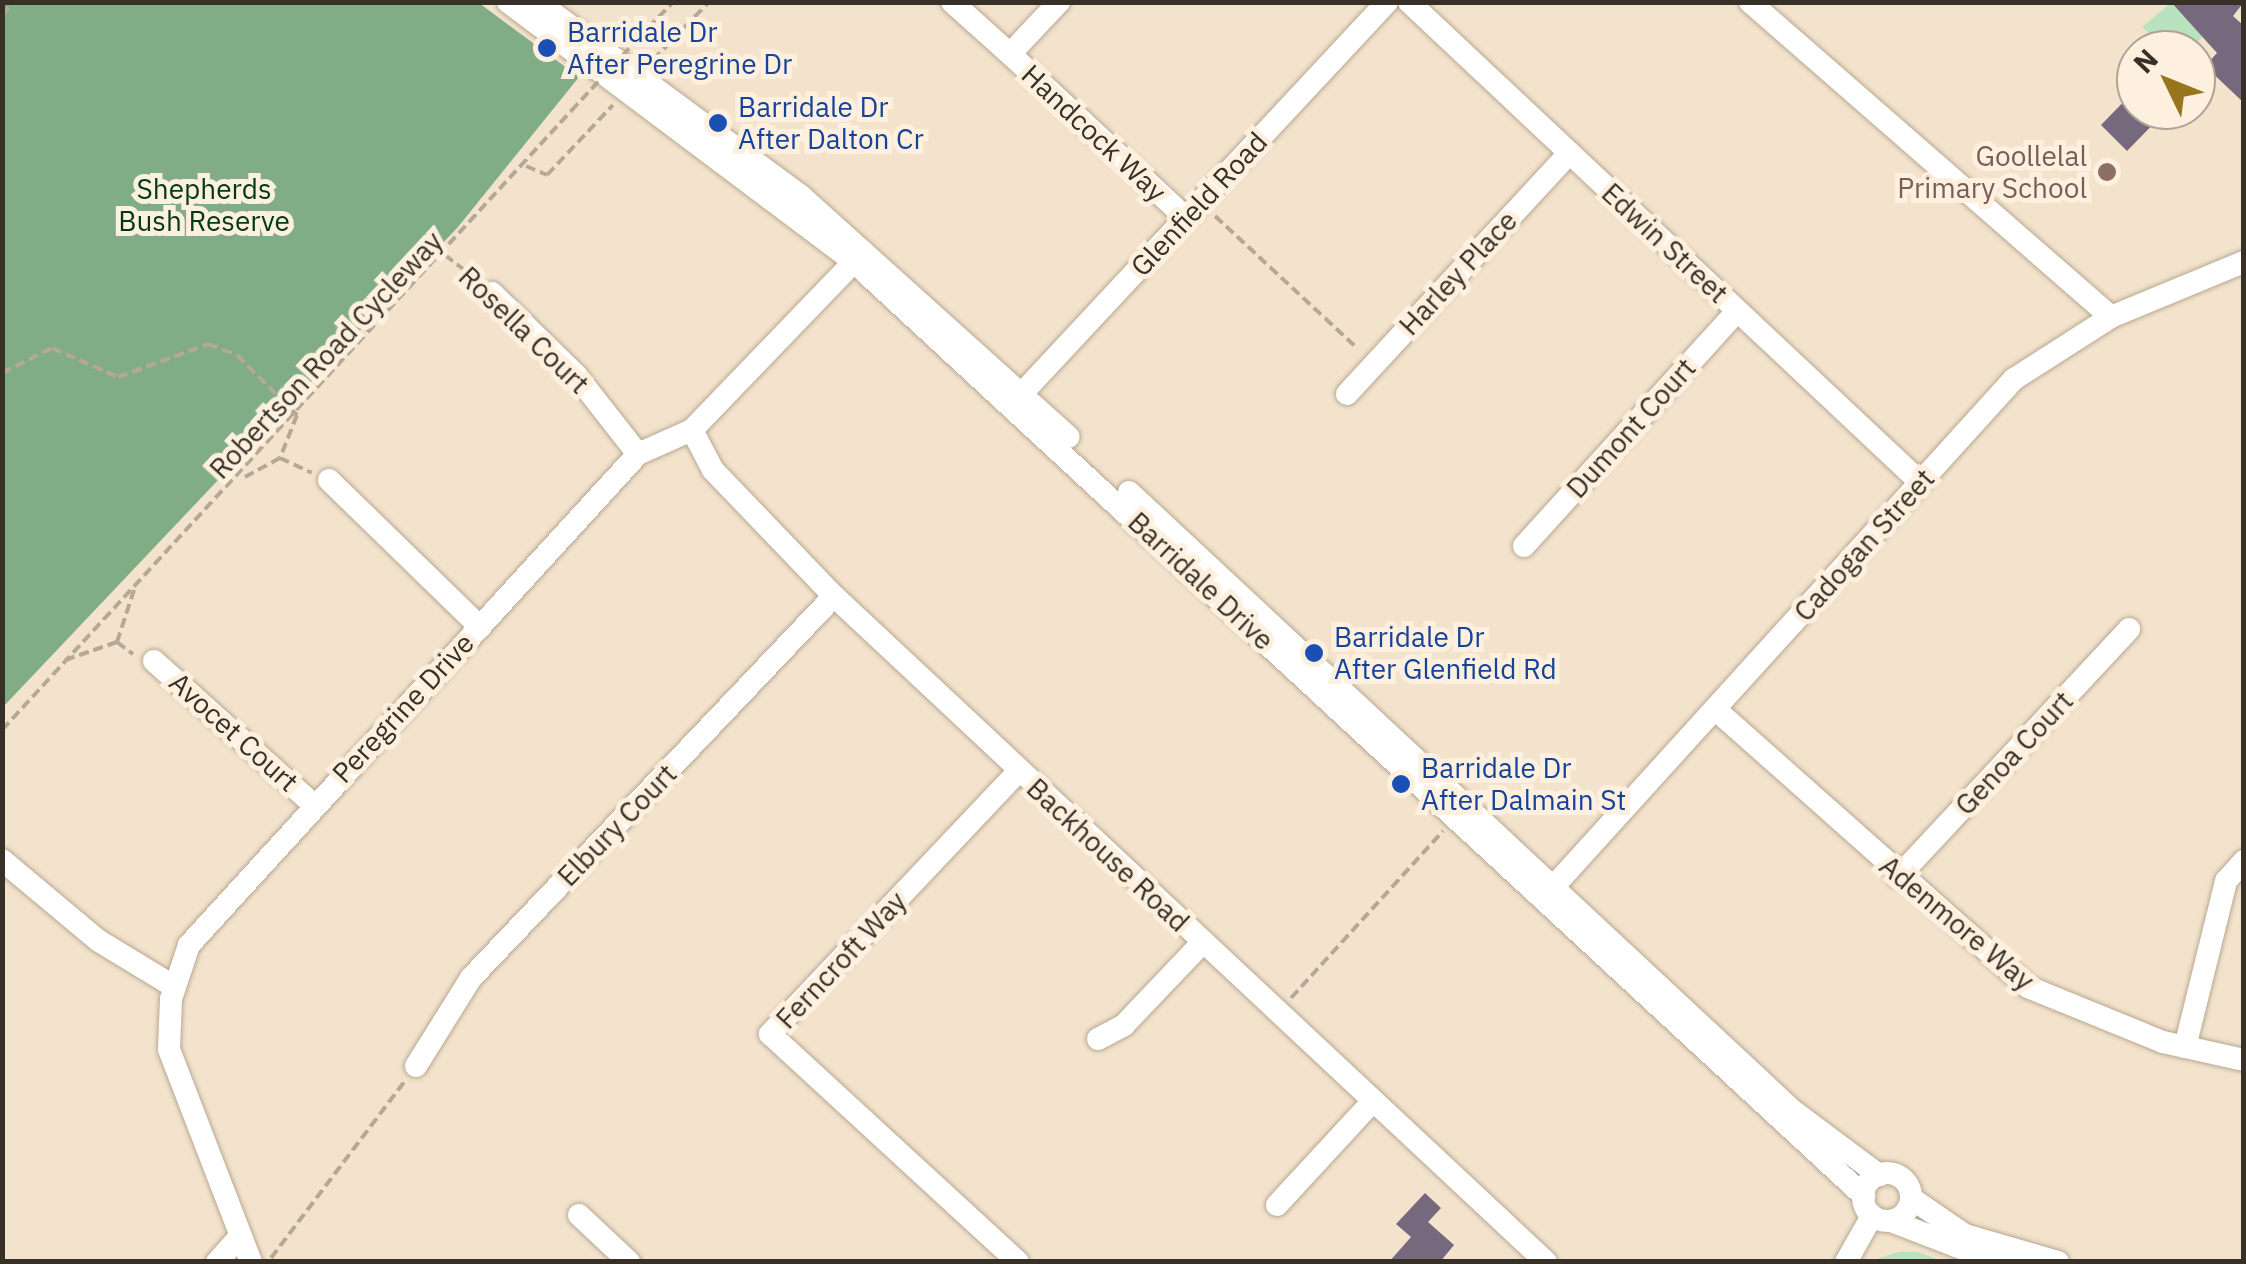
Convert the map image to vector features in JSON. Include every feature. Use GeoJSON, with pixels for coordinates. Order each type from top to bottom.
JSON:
{"type":"FeatureCollection","features":[{"type":"Feature","properties":{"kind":"street","name":"Barridale Drive"},"geometry":{"type":"LineString","coordinates":[[508,2],[860,255]]}},
{"type":"Feature","properties":{"kind":"street","name":"Barridale Drive"},"geometry":{"type":"LineString","coordinates":[[538,2],[860,255],[1547,894],[1876,1211],[1997,1262]]}},
{"type":"Feature","properties":{"kind":"street"},"geometry":{"type":"LineString","coordinates":[[952,2],[1010,54]]}},
{"type":"Feature","properties":{"kind":"street","name":"Handcock Way"},"geometry":{"type":"LineString","coordinates":[[1059,2],[1010,54],[1193,210]]}},
{"type":"Feature","properties":{"kind":"street","name":"Glenfield Road"},"geometry":{"type":"LineString","coordinates":[[1017,399],[1387,2]]}},
{"type":"Feature","properties":{"kind":"street","name":"Edwin Street"},"geometry":{"type":"LineString","coordinates":[[1409,2],[1921,483]]}},
{"type":"Feature","properties":{"kind":"street"},"geometry":{"type":"LineString","coordinates":[[1750,2],[2111,317]]}},
{"type":"Feature","properties":{"kind":"street","name":"Harley Place"},"geometry":{"type":"LineString","coordinates":[[1347,394],[1569,152]]}},
{"type":"Feature","properties":{"kind":"street","name":"Peregrine Drive"},"geometry":{"type":"LineString","coordinates":[[252,1262],[238,1239],[170,1049],[174,986],[189,945],[313,804],[638,454],[692,430],[860,255]]}},
{"type":"Feature","properties":{"kind":"street","name":"Cadogan Street"},"geometry":{"type":"LineString","coordinates":[[1547,894],[2014,379],[2111,317],[2244,262]]}},
{"type":"Feature","properties":{"kind":"street","name":"Rosella Court"},"geometry":{"type":"LineString","coordinates":[[492,292],[576,374],[638,454]]}},
{"type":"Feature","properties":{"kind":"street","name":"Dumont Court"},"geometry":{"type":"LineString","coordinates":[[1524,546],[1737,310]]}},
{"type":"Feature","properties":{"kind":"street","name":"Barridale Drive"},"geometry":{"type":"LineString","coordinates":[[1017,399],[1453,820],[1547,894],[1792,1110],[1879,1174],[1904,1180],[1911,1198]]}},
{"type":"Feature","properties":{"kind":"street","name":"Backhouse Road"},"geometry":{"type":"LineString","coordinates":[[692,430],[713,470],[834,596],[1546,1262]]}},
{"type":"Feature","properties":{"kind":"street"},"geometry":{"type":"LineString","coordinates":[[329,480],[480,627]]}},
{"type":"Feature","properties":{"kind":"street","name":"Elbury Court"},"geometry":{"type":"LineString","coordinates":[[416,1066],[471,978],[834,596]]}},
{"type":"Feature","properties":{"kind":"street","name":"Genoa Court"},"geometry":{"type":"LineString","coordinates":[[1898,876],[2129,628]]}},
{"type":"Feature","properties":{"kind":"street","name":"Avocet Court"},"geometry":{"type":"LineString","coordinates":[[154,661],[313,804]]}},
{"type":"Feature","properties":{"kind":"street","name":"Adenmore Way"},"geometry":{"type":"LineString","coordinates":[[1715,709],[1898,876],[2028,987],[2185,1047],[2244,1060]]}},
{"type":"Feature","properties":{"kind":"street","name":"Ferncroft Way"},"geometry":{"type":"LineString","coordinates":[[1018,1262],[770,1034],[1019,772]]}},
{"type":"Feature","properties":{"kind":"street"},"geometry":{"type":"LineString","coordinates":[[2,860],[99,940],[174,986]]}},
{"type":"Feature","properties":{"kind":"street"},"geometry":{"type":"LineString","coordinates":[[2185,1047],[2226,881],[2244,861]]}},
{"type":"Feature","properties":{"kind":"street"},"geometry":{"type":"LineString","coordinates":[[1098,1038],[1124,1025],[1202,943]]}},
{"type":"Feature","properties":{"kind":"street"},"geometry":{"type":"LineString","coordinates":[[1277,1205],[1374,1101]]}},
{"type":"Feature","properties":{"kind":"street"},"geometry":{"type":"LineString","coordinates":[[1846,1262],[1876,1211],[1879,1174]]}},
{"type":"Feature","properties":{"kind":"street"},"geometry":{"type":"LineString","coordinates":[[1876,1211],[1911,1198],[1965,1235],[2058,1262]]}},
{"type":"Feature","properties":{"kind":"street"},"geometry":{"type":"LineString","coordinates":[[579,1214],[629,1262]]}},
{"type":"Feature","properties":{"kind":"street"},"geometry":{"type":"LineString","coordinates":[[217,1262],[238,1239]]}},
{"type":"Feature","properties":{"kind":"path"},"geometry":{"type":"LineString","coordinates":[[2,15],[14,2]]}},
{"type":"Feature","properties":{"kind":"path","name":"Robertson Road Cycleway"},"geometry":{"type":"LineString","coordinates":[[2,730],[239,480],[673,2]]}},
{"type":"Feature","properties":{"kind":"path"},"geometry":{"type":"LineString","coordinates":[[645,69],[709,2]]}},
{"type":"Feature","properties":{"kind":"path"},"geometry":{"type":"LineString","coordinates":[[526,166],[547,175],[616,102]]}},
{"type":"Feature","properties":{"kind":"path"},"geometry":{"type":"LineString","coordinates":[[1193,210],[1374,364]]}},
{"type":"Feature","properties":{"kind":"path","name":"Rosella Court"},"geometry":{"type":"LineString","coordinates":[[445,255],[492,292]]}},
{"type":"Feature","properties":{"kind":"path"},"geometry":{"type":"LineString","coordinates":[[2,373],[52,348],[118,377],[208,344],[237,355],[297,414],[280,458],[239,480]]}},
{"type":"Feature","properties":{"kind":"path"},"geometry":{"type":"LineString","coordinates":[[280,458],[329,480]]}},
{"type":"Feature","properties":{"kind":"path"},"geometry":{"type":"LineString","coordinates":[[65,660],[117,642],[134,589]]}},
{"type":"Feature","properties":{"kind":"path"},"geometry":{"type":"LineString","coordinates":[[1278,1012],[1453,820]]}},
{"type":"Feature","properties":{"kind":"path"},"geometry":{"type":"LineString","coordinates":[[269,1262],[416,1066]]}},
{"type":"Feature","properties":{"kind":"green space","name":"Shepherds Bush Reserve"},"geometry":{"type":"Polygon","coordinates":[[[3,2],[479,3],[579,77],[458,227],[3,707],[3,2]]]}},
{"type":"Feature","properties":{"kind":"green space"},"geometry":{"type":"Polygon","coordinates":[[[2171,3],[2201,30],[2145,30],[2142,27],[2171,3]]]}},
{"type":"Feature","properties":{"kind":"green space"},"geometry":{"type":"Polygon","coordinates":[[[1898,1252],[1918,1252],[1942,1261],[1871,1261],[1898,1252]]]}},
{"type":"Feature","properties":{"kind":"building"},"geometry":{"type":"Polygon","coordinates":[[[2171,2],[2244,2],[2233,16],[2244,26],[2244,103],[2216,76],[2216,30],[2196,30],[2171,2]]]}},
{"type":"Feature","properties":{"kind":"building"},"geometry":{"type":"Polygon","coordinates":[[[2116,110],[2116,130],[2147,130],[2127,151],[2101,125],[2116,110]]]}},
{"type":"Feature","properties":{"kind":"building"},"geometry":{"type":"Polygon","coordinates":[[[1425,1193],[1441,1208],[1428,1222],[1454,1245],[1440,1262],[1389,1262],[1411,1237],[1396,1224],[1425,1193]]]}},
{"type":"Feature","properties":{"kind":"place","name":"Barridale Dr After Peregrine Dr"},"geometry":{"type":"Point","coordinates":[547,48]}},
{"type":"Feature","properties":{"kind":"place","name":"Barridale Dr After Dalton Cr"},"geometry":{"type":"Point","coordinates":[718,123]}},
{"type":"Feature","properties":{"kind":"place","name":"Goollelal Primary School"},"geometry":{"type":"Point","coordinates":[2107,172]}},
{"type":"Feature","properties":{"kind":"place","name":"Barridale Dr After Glenfield Rd"},"geometry":{"type":"Point","coordinates":[1314,653]}},
{"type":"Feature","properties":{"kind":"place","name":"Barridale Dr After Dalmain St"},"geometry":{"type":"Point","coordinates":[1401,784]}}]}
